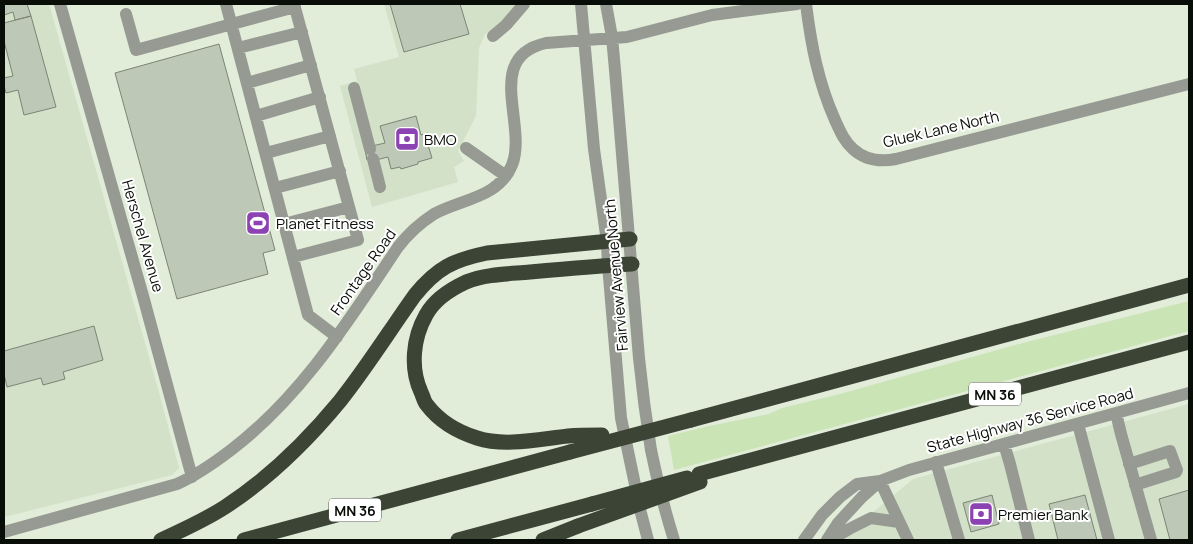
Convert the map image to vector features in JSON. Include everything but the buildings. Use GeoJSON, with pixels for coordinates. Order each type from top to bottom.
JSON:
{"type":"FeatureCollection","features":[{"type":"Feature","properties":{"kind":"highway"},"geometry":{"type":"LineString","coordinates":[[161,540],[225,507],[255,485],[290,455],[340,401],[425,282],[452,263],[467,257],[487,253],[630,239]]}},
{"type":"Feature","properties":{"kind":"highway"},"geometry":{"type":"LineString","coordinates":[[626,438],[602,435],[568,436],[524,441],[495,441],[480,439],[464,433],[438,417],[426,404],[414,371],[414,354],[426,314],[443,296],[468,281],[496,275],[632,264]]}},
{"type":"Feature","properties":{"kind":"highway","name":"MN 36"},"geometry":{"type":"LineString","coordinates":[[244,540],[1189,286]]}},
{"type":"Feature","properties":{"kind":"highway","name":"MN 36"},"geometry":{"type":"LineString","coordinates":[[458,540],[592,504],[700,478],[802,446],[1189,342]]}},
{"type":"Feature","properties":{"kind":"highway"},"geometry":{"type":"LineString","coordinates":[[543,540],[700,478]]}},
{"type":"Feature","properties":{"kind":"street","name":"Herschel Avenue"},"geometry":{"type":"LineString","coordinates":[[60,4],[144,296],[192,477]]}},
{"type":"Feature","properties":{"kind":"street"},"geometry":{"type":"LineString","coordinates":[[226,4],[308,315],[337,337]]}},
{"type":"Feature","properties":{"kind":"street"},"geometry":{"type":"LineString","coordinates":[[493,36],[506,25],[524,4]]}},
{"type":"Feature","properties":{"kind":"street","name":"Fairview Avenue North"},"geometry":{"type":"LineString","coordinates":[[581,4],[594,149],[607,242],[621,418],[648,540]]}},
{"type":"Feature","properties":{"kind":"street","name":"Fairview Avenue North"},"geometry":{"type":"LineString","coordinates":[[606,4],[612,37],[643,395],[650,442],[674,540]]}},
{"type":"Feature","properties":{"kind":"street","name":"Frontage Road"},"geometry":{"type":"LineString","coordinates":[[4,532],[176,484],[192,477],[234,448],[264,422],[287,399],[337,337],[408,235],[421,223],[436,214],[486,194],[506,176],[512,165],[516,139],[511,75],[520,56],[528,49],[546,43],[627,37],[712,15],[797,4]]}},
{"type":"Feature","properties":{"kind":"street","name":"Gluek Lane North"},"geometry":{"type":"LineString","coordinates":[[806,4],[813,53],[829,106],[846,142],[854,150],[873,160],[885,161],[896,159],[1189,84]]}},
{"type":"Feature","properties":{"kind":"street"},"geometry":{"type":"LineString","coordinates":[[126,14],[136,50],[294,5],[358,240],[293,258]]}},
{"type":"Feature","properties":{"kind":"street"},"geometry":{"type":"LineString","coordinates":[[238,48],[302,32]]}},
{"type":"Feature","properties":{"kind":"street"},"geometry":{"type":"LineString","coordinates":[[247,83],[311,66]]}},
{"type":"Feature","properties":{"kind":"street"},"geometry":{"type":"LineString","coordinates":[[354,88],[380,187]]}},
{"type":"Feature","properties":{"kind":"street"},"geometry":{"type":"LineString","coordinates":[[256,116],[320,97]]}},
{"type":"Feature","properties":{"kind":"street"},"geometry":{"type":"LineString","coordinates":[[266,153],[330,136]]}},
{"type":"Feature","properties":{"kind":"street"},"geometry":{"type":"LineString","coordinates":[[466,148],[506,176]]}},
{"type":"Feature","properties":{"kind":"street"},"geometry":{"type":"LineString","coordinates":[[275,188],[340,171]]}},
{"type":"Feature","properties":{"kind":"street"},"geometry":{"type":"LineString","coordinates":[[284,224],[349,207]]}},
{"type":"Feature","properties":{"kind":"street","name":"State Highway 36 Service Road"},"geometry":{"type":"LineString","coordinates":[[880,481],[936,462],[1189,393]]}},
{"type":"Feature","properties":{"kind":"street"},"geometry":{"type":"LineString","coordinates":[[1116,413],[1151,540]]}},
{"type":"Feature","properties":{"kind":"street"},"geometry":{"type":"LineString","coordinates":[[1078,424],[1109,540]]}},
{"type":"Feature","properties":{"kind":"street"},"geometry":{"type":"LineString","coordinates":[[1004,444],[1029,540]]}},
{"type":"Feature","properties":{"kind":"street"},"geometry":{"type":"LineString","coordinates":[[1129,464],[1170,452],[1172,453],[1177,470],[1176,472],[1135,485]]}},
{"type":"Feature","properties":{"kind":"street"},"geometry":{"type":"LineString","coordinates":[[936,462],[959,540]]}},
{"type":"Feature","properties":{"kind":"street"},"geometry":{"type":"LineString","coordinates":[[880,481],[908,540]]}},
{"type":"Feature","properties":{"kind":"street"},"geometry":{"type":"LineString","coordinates":[[804,540],[822,515],[857,484],[880,481]]}},
{"type":"Feature","properties":{"kind":"street"},"geometry":{"type":"LineString","coordinates":[[828,540],[838,523],[880,481]]}},
{"type":"Feature","properties":{"kind":"street"},"geometry":{"type":"LineString","coordinates":[[828,540],[871,518],[900,522]]}},
{"type":"Feature","properties":{"kind":"shaded area"},"geometry":{"type":"Polygon","coordinates":[[[4,4],[49,4],[179,468],[172,475],[4,517],[4,4]]]}},
{"type":"Feature","properties":{"kind":"shaded area"},"geometry":{"type":"Polygon","coordinates":[[[384,4],[530,4],[525,11],[485,34],[479,48],[476,116],[458,151],[464,161],[454,167],[458,182],[372,207],[340,86],[357,81],[354,69],[399,57],[384,4]]]}},
{"type":"Feature","properties":{"kind":"shaded area"},"geometry":{"type":"Polygon","coordinates":[[[1189,404],[1189,540],[840,540],[913,479],[1189,404]]]}},
{"type":"Feature","properties":{"kind":"green space"},"geometry":{"type":"Polygon","coordinates":[[[1189,301],[1189,331],[674,470],[668,436],[769,414],[782,408],[840,394],[1015,345],[1189,301]]]}},
{"type":"Feature","properties":{"kind":"place","name":"BMO"},"geometry":{"type":"Point","coordinates":[407,139]}},
{"type":"Feature","properties":{"kind":"place","name":"Planet Fitness"},"geometry":{"type":"Point","coordinates":[258,223]}},
{"type":"Feature","properties":{"kind":"place","name":"Premier Bank"},"geometry":{"type":"Point","coordinates":[981,514]}}]}
